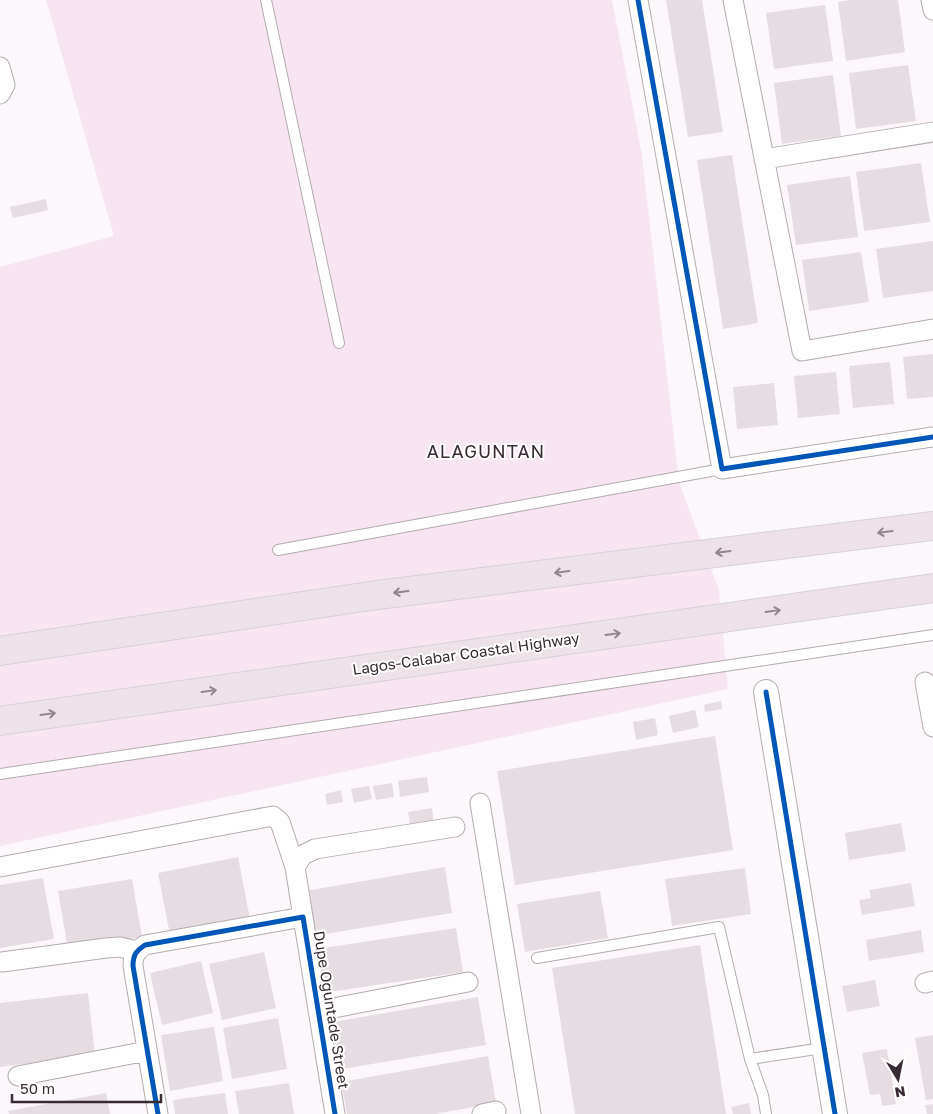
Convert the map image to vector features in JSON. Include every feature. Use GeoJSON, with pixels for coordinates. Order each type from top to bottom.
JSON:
{"type":"FeatureCollection","features":[{"type":"Feature","properties":{"kind":"highway"},"geometry":{"type":"LineString","coordinates":[[0,651],[377,595],[933,526]]}},
{"type":"Feature","properties":{"kind":"highway","name":"Lagos-Calabar Coastal Highway"},"geometry":{"type":"LineString","coordinates":[[0,721],[933,588]]}},
{"type":"Feature","properties":{"kind":"street"},"geometry":{"type":"LineString","coordinates":[[638,0],[722,470],[933,437]]}},
{"type":"Feature","properties":{"kind":"street"},"geometry":{"type":"LineString","coordinates":[[733,0],[802,351],[933,329]]}},
{"type":"Feature","properties":{"kind":"street"},"geometry":{"type":"LineString","coordinates":[[931,0],[933,10]]}},
{"type":"Feature","properties":{"kind":"street"},"geometry":{"type":"LineString","coordinates":[[0,67],[5,85],[0,94]]}},
{"type":"Feature","properties":{"kind":"street"},"geometry":{"type":"LineString","coordinates":[[764,159],[933,132]]}},
{"type":"Feature","properties":{"kind":"street"},"geometry":{"type":"LineString","coordinates":[[925,682],[933,727]]}},
{"type":"Feature","properties":{"kind":"street"},"geometry":{"type":"LineString","coordinates":[[766,692],[835,1114]]}},
{"type":"Feature","properties":{"kind":"street"},"geometry":{"type":"LineString","coordinates":[[480,804],[530,1114]]}},
{"type":"Feature","properties":{"kind":"street"},"geometry":{"type":"LineString","coordinates":[[0,867],[273,816],[280,822],[295,867],[303,917]]}},
{"type":"Feature","properties":{"kind":"street"},"geometry":{"type":"LineString","coordinates":[[295,867],[303,855],[315,849],[455,827]]}},
{"type":"Feature","properties":{"kind":"street","name":"Dupe Oguntade Street"},"geometry":{"type":"LineString","coordinates":[[136,951],[145,945],[303,917],[335,1114]]}},
{"type":"Feature","properties":{"kind":"street"},"geometry":{"type":"LineString","coordinates":[[2,962],[106,948],[120,947],[136,951],[132,966],[158,1114]]}},
{"type":"Feature","properties":{"kind":"street"},"geometry":{"type":"LineString","coordinates":[[318,1010],[468,982]]}},
{"type":"Feature","properties":{"kind":"street"},"geometry":{"type":"LineString","coordinates":[[18,1076],[147,1051]]}},
{"type":"Feature","properties":{"kind":"lane"},"geometry":{"type":"LineString","coordinates":[[266,0],[340,343]]}},
{"type":"Feature","properties":{"kind":"lane"},"geometry":{"type":"LineString","coordinates":[[278,550],[722,470]]}},
{"type":"Feature","properties":{"kind":"lane"},"geometry":{"type":"LineString","coordinates":[[0,774],[933,635]]}},
{"type":"Feature","properties":{"kind":"lane"},"geometry":{"type":"LineString","coordinates":[[537,958],[719,927],[750,1059],[763,1095],[766,1114]]}},
{"type":"Feature","properties":{"kind":"lane"},"geometry":{"type":"LineString","coordinates":[[750,1059],[824,1048]]}},
{"type":"Feature","properties":{"kind":"shaded area"},"geometry":{"type":"Polygon","coordinates":[[[46,0],[612,0],[642,155],[679,482],[719,590],[728,689],[0,846],[0,267],[114,236],[46,0]]]}},
{"type":"Feature","properties":{"kind":"building"},"geometry":{"type":"Polygon","coordinates":[[[666,0],[702,0],[723,132],[688,137],[666,0]]]}},
{"type":"Feature","properties":{"kind":"building"},"geometry":{"type":"Polygon","coordinates":[[[850,0],[898,0],[905,52],[846,61],[838,2],[850,0]]]}},
{"type":"Feature","properties":{"kind":"building"},"geometry":{"type":"Polygon","coordinates":[[[825,5],[833,61],[774,69],[766,13],[825,5]]]}},
{"type":"Feature","properties":{"kind":"building"},"geometry":{"type":"Polygon","coordinates":[[[908,65],[916,121],[856,129],[849,73],[908,65]]]}},
{"type":"Feature","properties":{"kind":"building"},"geometry":{"type":"Polygon","coordinates":[[[833,75],[841,136],[782,144],[774,83],[833,75]]]}},
{"type":"Feature","properties":{"kind":"building"},"geometry":{"type":"Polygon","coordinates":[[[732,155],[758,323],[723,329],[697,160],[732,155]]]}},
{"type":"Feature","properties":{"kind":"building"},"geometry":{"type":"Polygon","coordinates":[[[921,163],[930,222],[864,231],[856,172],[921,163]]]}},
{"type":"Feature","properties":{"kind":"building"},"geometry":{"type":"Polygon","coordinates":[[[850,176],[858,237],[796,245],[787,185],[850,176]]]}},
{"type":"Feature","properties":{"kind":"building"},"geometry":{"type":"Polygon","coordinates":[[[46,199],[48,210],[13,218],[10,207],[46,199]]]}},
{"type":"Feature","properties":{"kind":"building"},"geometry":{"type":"Polygon","coordinates":[[[933,241],[933,291],[883,298],[876,249],[933,241]]]}},
{"type":"Feature","properties":{"kind":"building"},"geometry":{"type":"Polygon","coordinates":[[[861,252],[869,302],[809,311],[802,260],[861,252]]]}},
{"type":"Feature","properties":{"kind":"building"},"geometry":{"type":"Polygon","coordinates":[[[933,354],[933,397],[907,399],[903,357],[933,354]]]}},
{"type":"Feature","properties":{"kind":"building"},"geometry":{"type":"Polygon","coordinates":[[[890,362],[894,404],[853,408],[849,366],[890,362]]]}},
{"type":"Feature","properties":{"kind":"building"},"geometry":{"type":"Polygon","coordinates":[[[836,372],[840,414],[798,418],[794,376],[836,372]]]}},
{"type":"Feature","properties":{"kind":"building"},"geometry":{"type":"Polygon","coordinates":[[[774,383],[778,425],[737,429],[733,387],[774,383]]]}},
{"type":"Feature","properties":{"kind":"building"},"geometry":{"type":"Polygon","coordinates":[[[721,701],[722,709],[705,712],[704,705],[721,701]]]}},
{"type":"Feature","properties":{"kind":"building"},"geometry":{"type":"Polygon","coordinates":[[[695,710],[699,727],[673,733],[669,716],[695,710]]]}},
{"type":"Feature","properties":{"kind":"building"},"geometry":{"type":"Polygon","coordinates":[[[655,718],[658,735],[636,740],[633,722],[655,718]]]}},
{"type":"Feature","properties":{"kind":"building"},"geometry":{"type":"Polygon","coordinates":[[[715,736],[733,850],[515,885],[497,771],[715,736]]]}},
{"type":"Feature","properties":{"kind":"building"},"geometry":{"type":"Polygon","coordinates":[[[427,777],[429,792],[400,797],[398,781],[427,777]]]}},
{"type":"Feature","properties":{"kind":"building"},"geometry":{"type":"Polygon","coordinates":[[[392,783],[394,797],[376,800],[373,786],[392,783]]]}},
{"type":"Feature","properties":{"kind":"building"},"geometry":{"type":"Polygon","coordinates":[[[369,786],[372,799],[354,803],[351,789],[369,786]]]}},
{"type":"Feature","properties":{"kind":"building"},"geometry":{"type":"Polygon","coordinates":[[[341,790],[343,802],[327,805],[325,794],[341,790]]]}},
{"type":"Feature","properties":{"kind":"building"},"geometry":{"type":"Polygon","coordinates":[[[432,808],[434,825],[411,829],[408,812],[432,808]]]}},
{"type":"Feature","properties":{"kind":"building"},"geometry":{"type":"Polygon","coordinates":[[[901,823],[906,851],[849,860],[845,833],[901,823]]]}},
{"type":"Feature","properties":{"kind":"building"},"geometry":{"type":"Polygon","coordinates":[[[238,857],[250,919],[170,935],[158,873],[238,857]]]}},
{"type":"Feature","properties":{"kind":"building"},"geometry":{"type":"Polygon","coordinates":[[[445,867],[452,913],[313,936],[305,891],[445,867]]]}},
{"type":"Feature","properties":{"kind":"building"},"geometry":{"type":"Polygon","coordinates":[[[745,868],[751,914],[672,926],[665,879],[745,868]]]}},
{"type":"Feature","properties":{"kind":"building"},"geometry":{"type":"Polygon","coordinates":[[[43,878],[54,939],[0,948],[0,885],[43,878]]]}},
{"type":"Feature","properties":{"kind":"building"},"geometry":{"type":"Polygon","coordinates":[[[132,879],[142,937],[68,950],[58,891],[132,879]]]}},
{"type":"Feature","properties":{"kind":"building"},"geometry":{"type":"Polygon","coordinates":[[[911,883],[915,906],[862,915],[859,900],[871,898],[869,890],[911,883]]]}},
{"type":"Feature","properties":{"kind":"building"},"geometry":{"type":"Polygon","coordinates":[[[600,891],[608,938],[525,952],[517,904],[600,891]]]}},
{"type":"Feature","properties":{"kind":"building"},"geometry":{"type":"Polygon","coordinates":[[[456,928],[463,972],[323,993],[316,949],[456,928]]]}},
{"type":"Feature","properties":{"kind":"building"},"geometry":{"type":"Polygon","coordinates":[[[921,930],[924,952],[869,961],[866,940],[921,930]]]}},
{"type":"Feature","properties":{"kind":"building"},"geometry":{"type":"Polygon","coordinates":[[[700,945],[726,1114],[575,1114],[552,968],[700,945]]]}},
{"type":"Feature","properties":{"kind":"building"},"geometry":{"type":"Polygon","coordinates":[[[264,952],[276,1008],[222,1020],[209,964],[264,952]]]}},
{"type":"Feature","properties":{"kind":"building"},"geometry":{"type":"Polygon","coordinates":[[[201,961],[213,1013],[162,1025],[150,973],[201,961]]]}},
{"type":"Feature","properties":{"kind":"building"},"geometry":{"type":"Polygon","coordinates":[[[875,980],[880,1006],[847,1012],[842,986],[875,980]]]}},
{"type":"Feature","properties":{"kind":"building"},"geometry":{"type":"Polygon","coordinates":[[[88,993],[95,1056],[0,1067],[0,1003],[88,993]]]}},
{"type":"Feature","properties":{"kind":"building"},"geometry":{"type":"Polygon","coordinates":[[[478,997],[486,1045],[336,1070],[327,1023],[478,997]]]}},
{"type":"Feature","properties":{"kind":"building"},"geometry":{"type":"Polygon","coordinates":[[[278,1018],[287,1069],[232,1079],[223,1028],[278,1018]]]}},
{"type":"Feature","properties":{"kind":"building"},"geometry":{"type":"Polygon","coordinates":[[[214,1027],[223,1081],[170,1091],[161,1035],[214,1027]]]}},
{"type":"Feature","properties":{"kind":"building"},"geometry":{"type":"Polygon","coordinates":[[[933,1035],[933,1099],[926,1100],[915,1038],[933,1035]]]}},
{"type":"Feature","properties":{"kind":"building"},"geometry":{"type":"Polygon","coordinates":[[[887,1049],[896,1104],[882,1106],[880,1094],[870,1095],[862,1053],[887,1049]]]}},
{"type":"Feature","properties":{"kind":"building"},"geometry":{"type":"Polygon","coordinates":[[[488,1056],[496,1103],[435,1114],[347,1114],[341,1082],[488,1056]]]}},
{"type":"Feature","properties":{"kind":"building"},"geometry":{"type":"Polygon","coordinates":[[[289,1083],[294,1114],[239,1114],[235,1091],[289,1083]]]}},
{"type":"Feature","properties":{"kind":"building"},"geometry":{"type":"Polygon","coordinates":[[[106,1093],[110,1114],[9,1114],[8,1111],[106,1093]]]}},
{"type":"Feature","properties":{"kind":"building"},"geometry":{"type":"Polygon","coordinates":[[[225,1093],[228,1114],[175,1114],[173,1100],[225,1093]]]}},
{"type":"Feature","properties":{"kind":"building"},"geometry":{"type":"Polygon","coordinates":[[[749,1103],[751,1114],[733,1114],[731,1107],[749,1103]]]}},
{"type":"Feature","properties":{"kind":"building"},"geometry":{"type":"Polygon","coordinates":[[[933,1104],[933,1114],[927,1114],[925,1105],[933,1104]]]}},
{"type":"Feature","properties":{"kind":"cycle path"},"geometry":{"type":"LineString","coordinates":[[638,0],[722,469],[933,437]]}},
{"type":"Feature","properties":{"kind":"cycle path"},"geometry":{"type":"LineString","coordinates":[[766,692],[835,1114]]}},
{"type":"Feature","properties":{"kind":"cycle path"},"geometry":{"type":"LineString","coordinates":[[158,1114],[133,966],[134,956],[137,951],[145,945],[303,917],[335,1114]]}},
{"type":"Feature","properties":{"kind":"district","name":"ALAGUNTAN"},"geometry":{"type":"Point","coordinates":[486,452]}}]}
